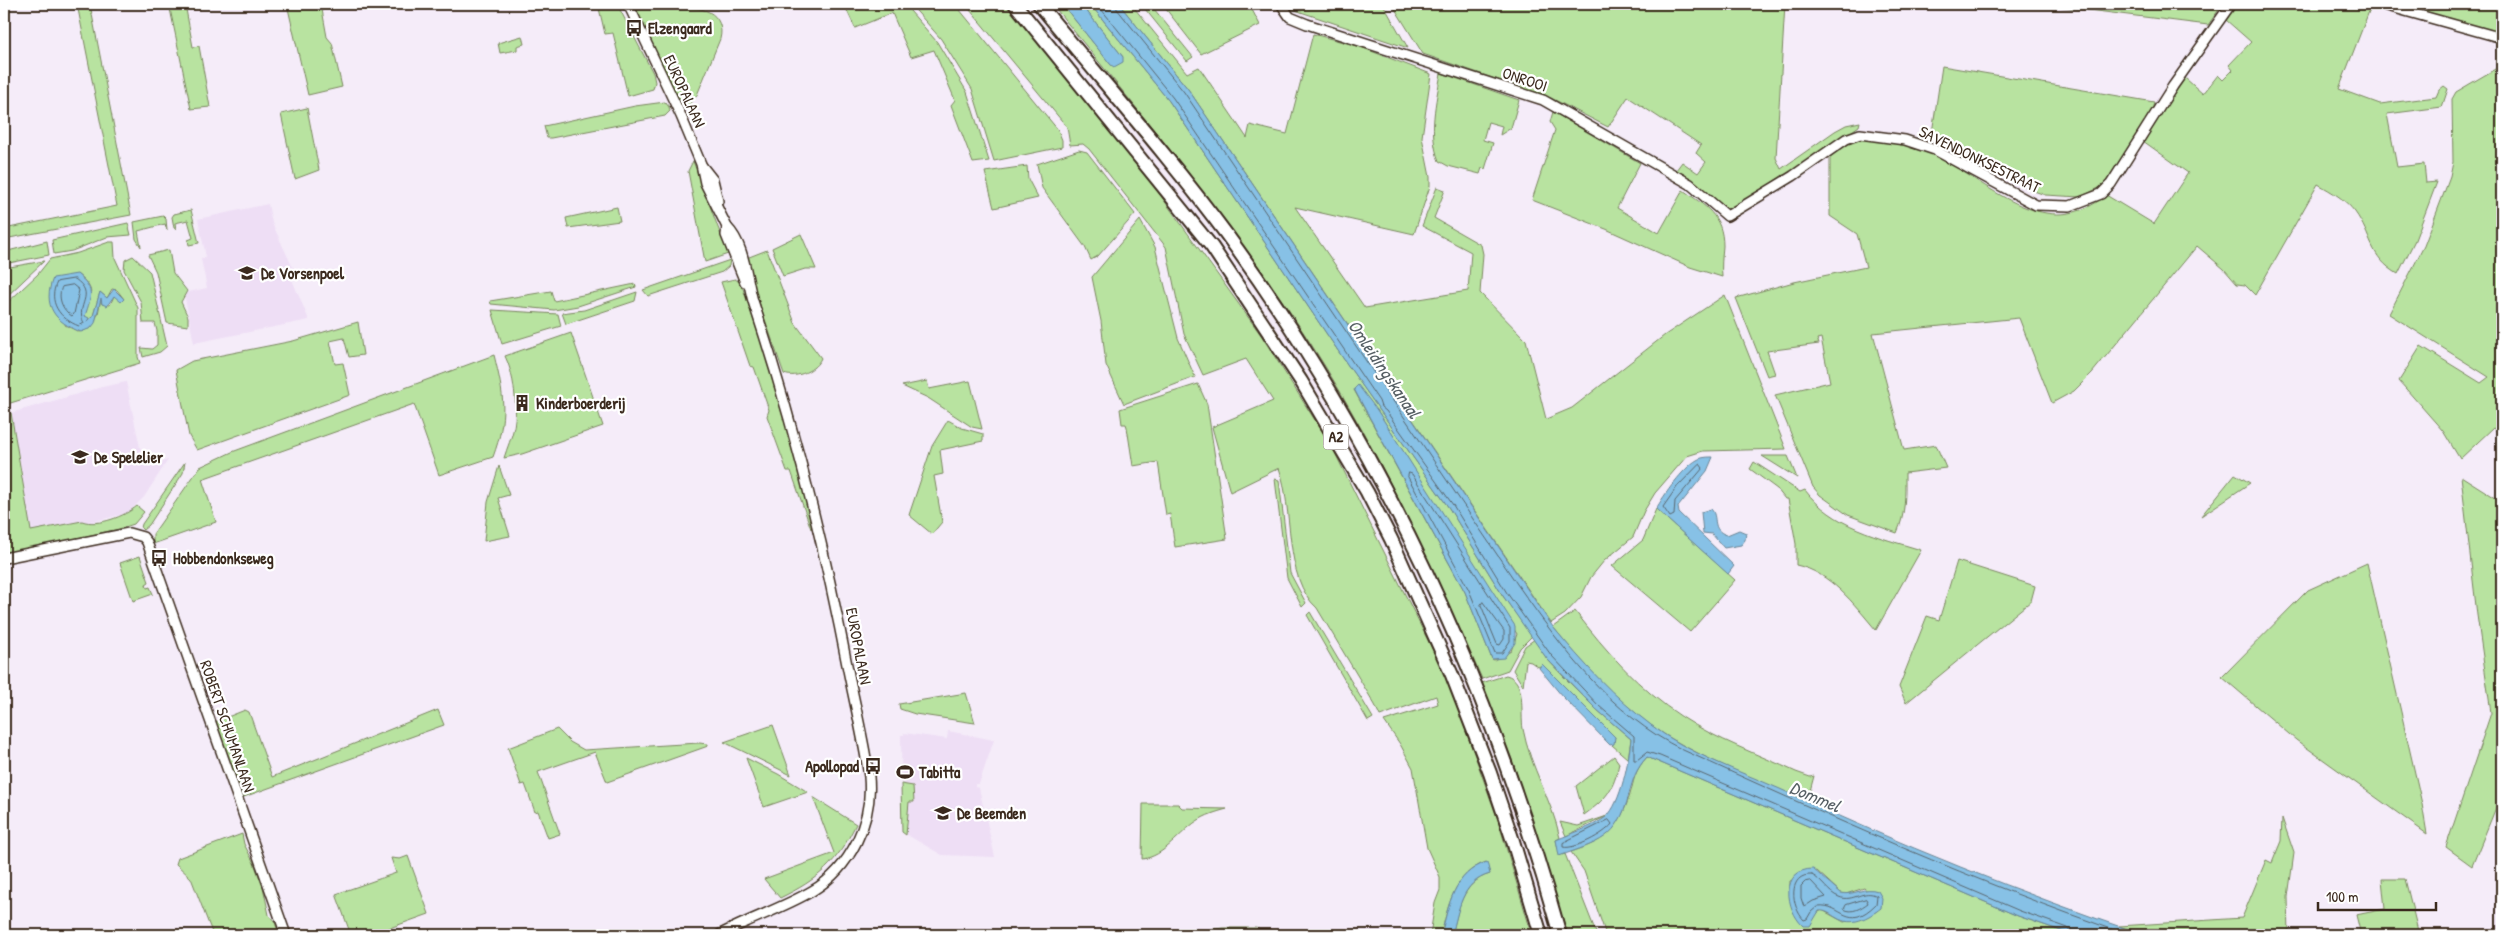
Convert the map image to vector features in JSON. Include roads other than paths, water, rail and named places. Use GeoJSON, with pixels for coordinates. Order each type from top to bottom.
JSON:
{"type":"FeatureCollection","features":[{"type":"Feature","properties":{"kind":"highway","name":"A2"},"geometry":{"type":"LineString","coordinates":[[1015,4],[1212,247],[1301,381],[1367,492],[1409,578],[1472,728],[1513,841],[1541,935]]}},
{"type":"Feature","properties":{"kind":"highway","name":"A2"},"geometry":{"type":"LineString","coordinates":[[1040,4],[1151,137],[1228,237],[1292,331],[1347,419],[1407,529],[1468,665],[1532,836],[1560,935]]}},
{"type":"Feature","properties":{"kind":"street","name":"EUROPALAAN"},"geometry":{"type":"LineString","coordinates":[[628,4],[681,116],[701,164],[713,180],[720,211],[727,227],[737,242],[779,381],[821,534],[867,761],[870,788],[865,824],[849,856],[830,878],[812,891],[718,935]]}},
{"type":"Feature","properties":{"kind":"street","name":"ONROOI"},"geometry":{"type":"LineString","coordinates":[[1281,4],[1290,17],[1543,100],[1690,184],[1727,216]]}},
{"type":"Feature","properties":{"kind":"street","name":"SAVENDONKSESTRAAT"},"geometry":{"type":"LineString","coordinates":[[1727,216],[1794,176],[1846,139],[1860,134],[1906,140],[1935,150],[2036,205],[2070,206],[2089,200],[2101,194],[2111,184],[2173,86],[2231,4]]}},
{"type":"Feature","properties":{"kind":"street"},"geometry":{"type":"LineString","coordinates":[[2380,4],[2502,38]]}},
{"type":"Feature","properties":{"kind":"street","name":"ROBERT SCHUMANLAAN"},"geometry":{"type":"LineString","coordinates":[[4,558],[135,533],[143,537],[150,548],[286,935]]}},
{"type":"Feature","properties":{"kind":"water"},"geometry":{"type":"Polygon","coordinates":[[[1062,4],[1081,4],[1123,57],[1123,62],[1114,67],[1111,65],[1062,4]]]}},
{"type":"Feature","properties":{"kind":"water"},"geometry":{"type":"Polygon","coordinates":[[[1090,4],[1119,4],[1188,89],[1553,627],[1587,666],[1624,703],[1651,725],[1681,745],[1714,761],[1960,867],[2144,935],[2073,935],[2018,916],[1647,757],[1635,774],[1624,809],[1613,830],[1596,842],[1559,856],[1556,840],[1594,824],[1606,817],[1611,811],[1620,792],[1631,739],[1596,709],[1547,659],[1503,596],[1449,508],[1347,364],[1169,101],[1090,4]]]}},
{"type":"Feature","properties":{"kind":"water"},"geometry":{"type":"Polygon","coordinates":[[[77,274],[89,288],[90,297],[85,316],[89,318],[87,322],[93,316],[100,292],[107,298],[114,289],[124,299],[121,302],[114,296],[107,306],[102,304],[101,298],[95,323],[91,328],[81,332],[58,318],[50,305],[49,297],[53,278],[77,274]]]}},
{"type":"Feature","properties":{"kind":"water"},"geometry":{"type":"Polygon","coordinates":[[[1358,385],[1377,410],[1515,626],[1515,643],[1504,658],[1492,659],[1465,592],[1354,389],[1358,385]]]}},
{"type":"Feature","properties":{"kind":"water"},"geometry":{"type":"Polygon","coordinates":[[[1713,457],[1707,471],[1678,507],[1679,513],[1734,566],[1728,574],[1656,509],[1674,482],[1686,469],[1701,458],[1713,457]]]}},
{"type":"Feature","properties":{"kind":"water"},"geometry":{"type":"Polygon","coordinates":[[[1711,509],[1718,530],[1722,533],[1727,535],[1739,530],[1746,533],[1745,540],[1741,545],[1724,548],[1712,534],[1703,533],[1701,512],[1711,509]]]}},
{"type":"Feature","properties":{"kind":"water"},"geometry":{"type":"Polygon","coordinates":[[[1542,664],[1615,737],[1614,744],[1610,745],[1562,696],[1539,668],[1542,664]]]}},
{"type":"Feature","properties":{"kind":"water"},"geometry":{"type":"Polygon","coordinates":[[[1487,862],[1490,874],[1480,878],[1467,890],[1459,907],[1452,935],[1441,935],[1454,891],[1467,874],[1487,862]]]}},
{"type":"Feature","properties":{"kind":"water"},"geometry":{"type":"Polygon","coordinates":[[[1813,869],[1841,893],[1846,894],[1868,890],[1878,891],[1882,898],[1881,908],[1865,918],[1848,922],[1826,912],[1819,911],[1810,926],[1803,926],[1792,910],[1789,891],[1795,876],[1802,871],[1813,869]]]}},
{"type":"Feature","properties":{"kind":"place","name":"Elzengaard"},"geometry":{"type":"Point","coordinates":[634,28]}},
{"type":"Feature","properties":{"kind":"place","name":"De Vorsenpoel"},"geometry":{"type":"Point","coordinates":[247,273]}},
{"type":"Feature","properties":{"kind":"place","name":"Kinderboerderij"},"geometry":{"type":"Point","coordinates":[522,403]}},
{"type":"Feature","properties":{"kind":"place","name":"De Spelelier"},"geometry":{"type":"Point","coordinates":[80,457]}},
{"type":"Feature","properties":{"kind":"place","name":"Hobbendonkseweg"},"geometry":{"type":"Point","coordinates":[159,558]}},
{"type":"Feature","properties":{"kind":"place","name":"Apollopad"},"geometry":{"type":"Point","coordinates":[873,766]}},
{"type":"Feature","properties":{"kind":"place","name":"Tabitta"},"geometry":{"type":"Point","coordinates":[905,772]}},
{"type":"Feature","properties":{"kind":"place","name":"De Beemden"},"geometry":{"type":"Point","coordinates":[943,813]}},
{"type":"Feature","properties":{"kind":"water label","name":"Omleidingskanaal"},"geometry":{"type":"Point","coordinates":[1384,369]}},
{"type":"Feature","properties":{"kind":"water label","name":"Dommel"},"geometry":{"type":"Point","coordinates":[1815,797]}}]}
